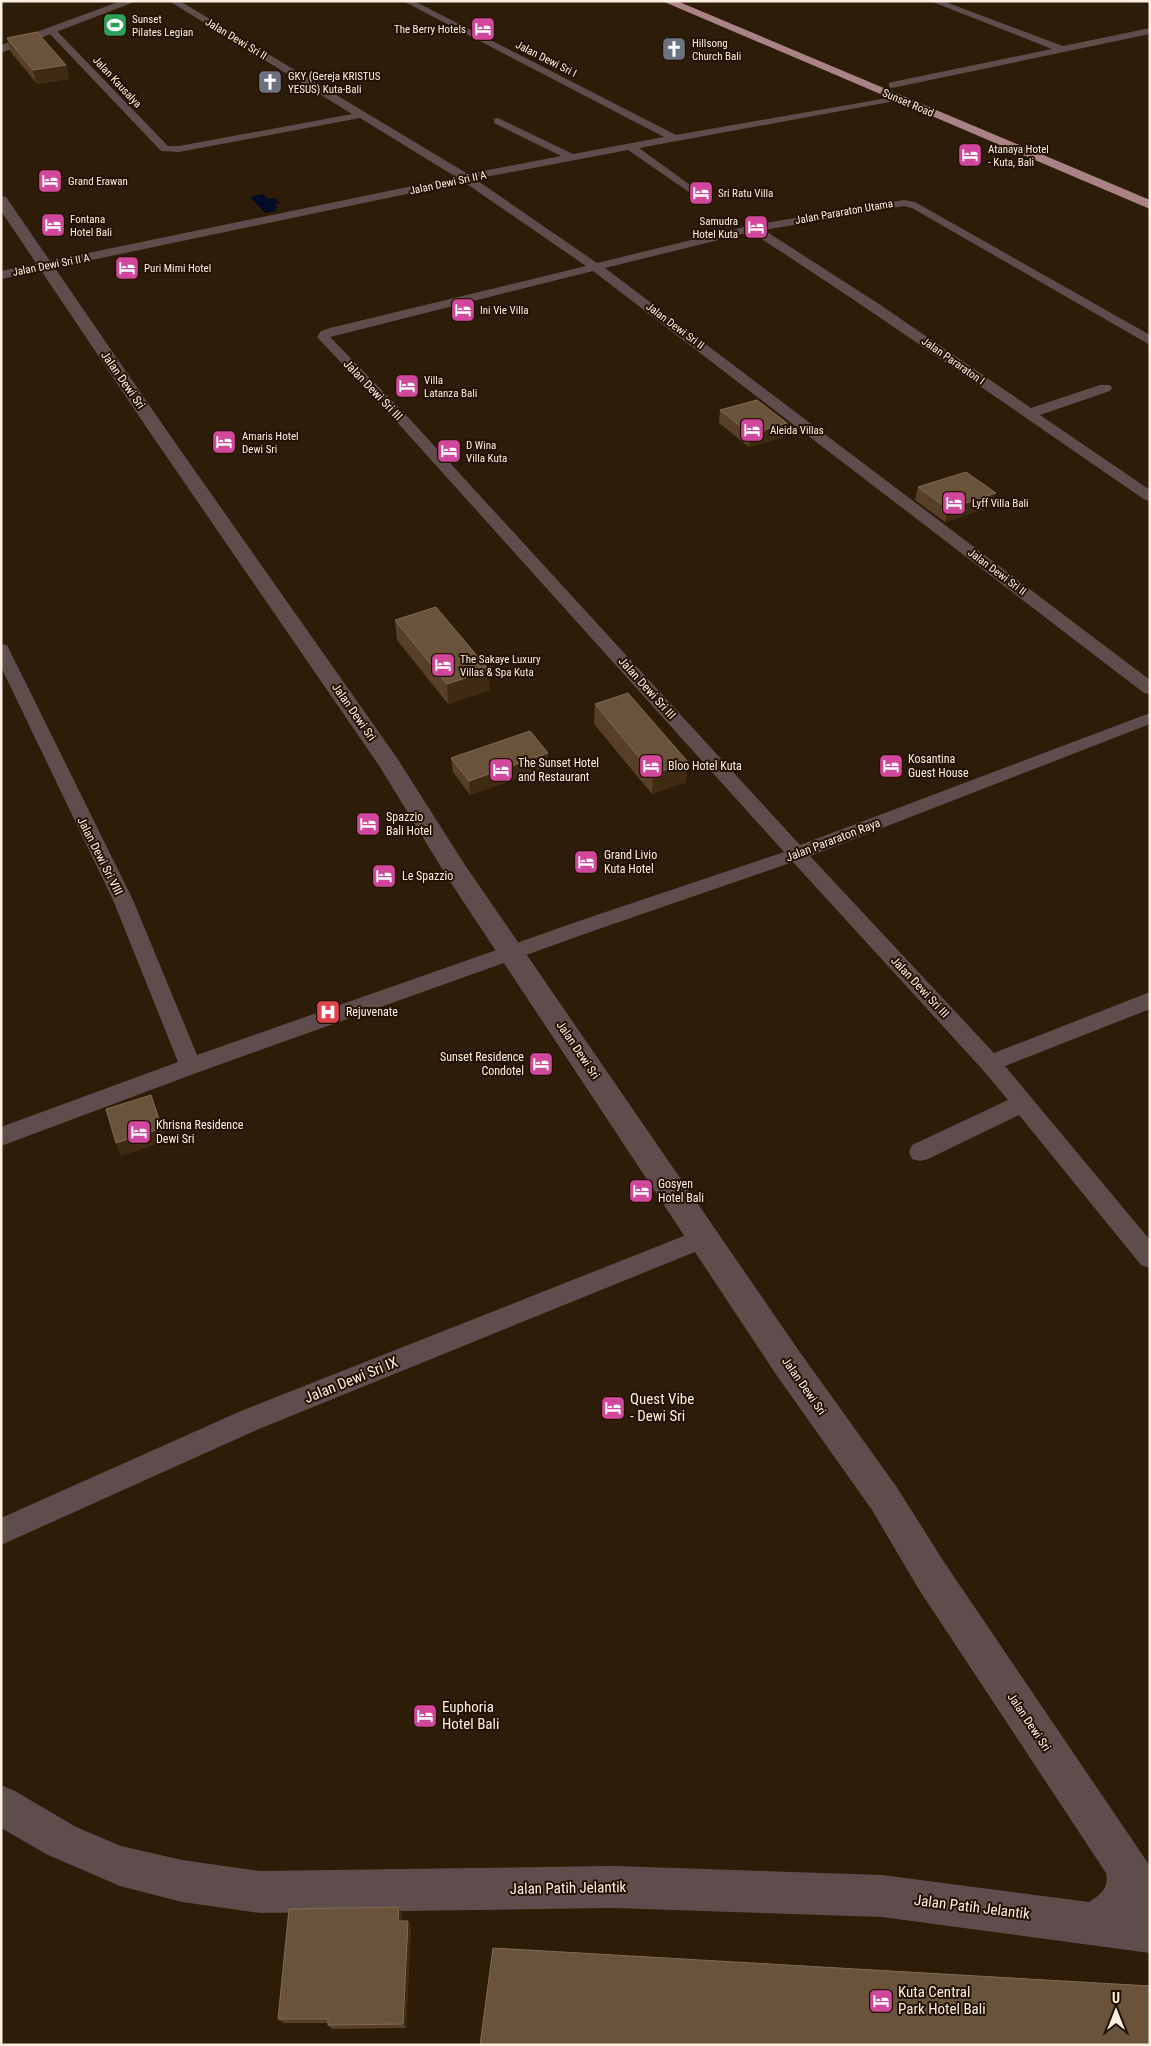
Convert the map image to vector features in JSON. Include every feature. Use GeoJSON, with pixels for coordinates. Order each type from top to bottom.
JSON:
{"type":"FeatureCollection","features":[{"type":"Feature","properties":{"kind":"highway","name":"Sunset Road"},"geometry":{"type":"LineString","coordinates":[[667,1],[1150,191]]}},
{"type":"Feature","properties":{"kind":"highway","name":"Sunset Road"},"geometry":{"type":"LineString","coordinates":[[693,1],[1150,205]]}},
{"type":"Feature","properties":{"kind":"street"},"geometry":{"type":"LineString","coordinates":[[1,49],[132,1]]}},
{"type":"Feature","properties":{"kind":"street","name":"Jalan Dewi Sri II"},"geometry":{"type":"LineString","coordinates":[[173,1],[466,178],[597,268],[1150,689]]}},
{"type":"Feature","properties":{"kind":"street","name":"Jalan Dewi Sri I"},"geometry":{"type":"LineString","coordinates":[[406,1],[674,138]]}},
{"type":"Feature","properties":{"kind":"street"},"geometry":{"type":"LineString","coordinates":[[934,1],[1062,49]]}},
{"type":"Feature","properties":{"kind":"street","name":"Jalan Kausalya"},"geometry":{"type":"LineString","coordinates":[[52,31],[165,149],[178,149],[362,115]]}},
{"type":"Feature","properties":{"kind":"street","name":"Jalan Dewi Sri II A"},"geometry":{"type":"LineString","coordinates":[[1,275],[466,178],[674,138],[894,91],[1062,49],[1150,31]]}},
{"type":"Feature","properties":{"kind":"street"},"geometry":{"type":"LineString","coordinates":[[498,121],[571,157]]}},
{"type":"Feature","properties":{"kind":"street"},"geometry":{"type":"LineString","coordinates":[[631,147],[689,189]]}},
{"type":"Feature","properties":{"kind":"street","name":"Jalan Dewi Sri"},"geometry":{"type":"LineString","coordinates":[[1,200],[160,434],[365,727],[456,871],[787,1362],[884,1498],[931,1575],[1150,1903]]}},
{"type":"Feature","properties":{"kind":"street","name":"Jalan Pararaton Utama"},"geometry":{"type":"LineString","coordinates":[[597,268],[753,228],[890,204],[909,203],[1150,341]]}},
{"type":"Feature","properties":{"kind":"street","name":"Jalan Pararaton I"},"geometry":{"type":"LineString","coordinates":[[753,228],[875,307],[1150,497]]}},
{"type":"Feature","properties":{"kind":"street","name":"Jalan Dewi Sri III"},"geometry":{"type":"LineString","coordinates":[[597,268],[335,331],[323,337],[401,418],[797,854],[990,1063],[1150,1258]]}},
{"type":"Feature","properties":{"kind":"street"},"geometry":{"type":"LineString","coordinates":[[1028,414],[1105,388]]}},
{"type":"Feature","properties":{"kind":"street","name":"Jalan Dewi Sri VIII"},"geometry":{"type":"LineString","coordinates":[[1,649],[126,908],[191,1066]]}},
{"type":"Feature","properties":{"kind":"street","name":"Jalan Pararaton Raya"},"geometry":{"type":"LineString","coordinates":[[1,1137],[191,1066],[586,926],[797,854],[1150,718]]}},
{"type":"Feature","properties":{"kind":"street"},"geometry":{"type":"LineString","coordinates":[[990,1063],[1150,1000]]}},
{"type":"Feature","properties":{"kind":"street"},"geometry":{"type":"LineString","coordinates":[[920,1152],[1023,1103]]}},
{"type":"Feature","properties":{"kind":"street","name":"Jalan Dewi Sri IX"},"geometry":{"type":"LineString","coordinates":[[1,1532],[250,1420],[704,1238]]}},
{"type":"Feature","properties":{"kind":"street","name":"Jalan Patih Jelantik"},"geometry":{"type":"LineString","coordinates":[[1,1805],[62,1841],[120,1866],[182,1881],[260,1892],[614,1887],[882,1896],[1150,1932]]}},
{"type":"Feature","properties":{"kind":"street"},"geometry":{"type":"LineString","coordinates":[[1092,1923],[1106,1915],[1126,1896],[1128,1886],[1125,1866]]}},
{"type":"Feature","properties":{"kind":"water"},"geometry":{"type":"Polygon","coordinates":[[[263,194],[268,199],[275,198],[280,203],[275,204],[278,208],[274,209],[277,211],[265,213],[250,197],[263,194]]]}},
{"type":"Feature","properties":{"kind":"building"},"geometry":{"type":"Polygon","coordinates":[[[37,32],[66,65],[33,70],[7,38],[37,32]]]}},
{"type":"Feature","properties":{"kind":"building"},"geometry":{"type":"Polygon","coordinates":[[[757,400],[787,423],[750,434],[720,410],[757,400]]]}},
{"type":"Feature","properties":{"kind":"building"},"geometry":{"type":"Polygon","coordinates":[[[966,472],[996,493],[948,509],[918,487],[966,472]]]}},
{"type":"Feature","properties":{"kind":"building"},"geometry":{"type":"Polygon","coordinates":[[[436,607],[489,670],[447,684],[395,620],[436,607]]]}},
{"type":"Feature","properties":{"kind":"building"},"geometry":{"type":"Polygon","coordinates":[[[628,693],[688,762],[653,774],[595,704],[628,693]]]}},
{"type":"Feature","properties":{"kind":"building"},"geometry":{"type":"Polygon","coordinates":[[[530,731],[548,753],[469,781],[451,758],[530,731]]]}},
{"type":"Feature","properties":{"kind":"building"},"geometry":{"type":"Polygon","coordinates":[[[151,1095],[162,1128],[116,1143],[106,1109],[151,1095]]]}},
{"type":"Feature","properties":{"kind":"building"},"geometry":{"type":"Polygon","coordinates":[[[399,1907],[398,1921],[408,1921],[403,2024],[328,2025],[328,2019],[278,2019],[289,1909],[399,1907]]]}},
{"type":"Feature","properties":{"kind":"building"},"geometry":{"type":"Polygon","coordinates":[[[493,1948],[1150,1986],[1150,2045],[480,2045],[493,1948]]]}},
{"type":"Feature","properties":{"kind":"place","name":"Sunset Pilates Legian"},"geometry":{"type":"Point","coordinates":[115,25]}},
{"type":"Feature","properties":{"kind":"place","name":"The Berry Hotels"},"geometry":{"type":"Point","coordinates":[483,29]}},
{"type":"Feature","properties":{"kind":"place","name":"Hillsong Church Bali"},"geometry":{"type":"Point","coordinates":[674,49]}},
{"type":"Feature","properties":{"kind":"place","name":"GKY (Gereja KRISTUS YESUS) Kuta-Bali"},"geometry":{"type":"Point","coordinates":[270,82]}},
{"type":"Feature","properties":{"kind":"place","name":"Atanaya Hotel - Kuta, Bali"},"geometry":{"type":"Point","coordinates":[970,155]}},
{"type":"Feature","properties":{"kind":"place","name":"Grand Erawan"},"geometry":{"type":"Point","coordinates":[50,181]}},
{"type":"Feature","properties":{"kind":"place","name":"Sri Ratu Villa"},"geometry":{"type":"Point","coordinates":[701,193]}},
{"type":"Feature","properties":{"kind":"place","name":"Fontana Hotel Bali"},"geometry":{"type":"Point","coordinates":[53,225]}},
{"type":"Feature","properties":{"kind":"place","name":"Samudra Hotel Kuta"},"geometry":{"type":"Point","coordinates":[756,227]}},
{"type":"Feature","properties":{"kind":"place","name":"Puri Mimi Hotel"},"geometry":{"type":"Point","coordinates":[127,268]}},
{"type":"Feature","properties":{"kind":"place","name":"Ini Vie Villa"},"geometry":{"type":"Point","coordinates":[463,310]}},
{"type":"Feature","properties":{"kind":"place","name":"Villa Latanza Bali"},"geometry":{"type":"Point","coordinates":[407,386]}},
{"type":"Feature","properties":{"kind":"place","name":"Aleida Villas"},"geometry":{"type":"Point","coordinates":[752,430]}},
{"type":"Feature","properties":{"kind":"place","name":"Amaris Hotel Dewi Sri"},"geometry":{"type":"Point","coordinates":[224,442]}},
{"type":"Feature","properties":{"kind":"place","name":"D Wina Villa Kuta"},"geometry":{"type":"Point","coordinates":[449,451]}},
{"type":"Feature","properties":{"kind":"place","name":"Lyff Villa Bali"},"geometry":{"type":"Point","coordinates":[954,503]}},
{"type":"Feature","properties":{"kind":"place","name":"The Sakaye Luxury Villas & Spa Kuta"},"geometry":{"type":"Point","coordinates":[443,665]}},
{"type":"Feature","properties":{"kind":"place","name":"Bloo Hotel Kuta"},"geometry":{"type":"Point","coordinates":[651,766]}},
{"type":"Feature","properties":{"kind":"place","name":"Kosantina Guest House"},"geometry":{"type":"Point","coordinates":[891,766]}},
{"type":"Feature","properties":{"kind":"place","name":"The Sunset Hotel and Restaurant"},"geometry":{"type":"Point","coordinates":[501,770]}},
{"type":"Feature","properties":{"kind":"place","name":"Spazzio Bali Hotel"},"geometry":{"type":"Point","coordinates":[368,824]}},
{"type":"Feature","properties":{"kind":"place","name":"Grand Livio Kuta Hotel"},"geometry":{"type":"Point","coordinates":[586,862]}},
{"type":"Feature","properties":{"kind":"place","name":"Le Spazzio"},"geometry":{"type":"Point","coordinates":[384,876]}},
{"type":"Feature","properties":{"kind":"place","name":"Rejuvenate"},"geometry":{"type":"Point","coordinates":[328,1012]}},
{"type":"Feature","properties":{"kind":"place","name":"Sunset Residence Condotel"},"geometry":{"type":"Point","coordinates":[541,1064]}},
{"type":"Feature","properties":{"kind":"place","name":"Khrisna Residence Dewi Sri"},"geometry":{"type":"Point","coordinates":[139,1132]}},
{"type":"Feature","properties":{"kind":"place","name":"Gosyen Hotel Bali"},"geometry":{"type":"Point","coordinates":[641,1191]}},
{"type":"Feature","properties":{"kind":"place","name":"Quest Vibe - Dewi Sri"},"geometry":{"type":"Point","coordinates":[613,1408]}},
{"type":"Feature","properties":{"kind":"place","name":"Euphoria Hotel Bali"},"geometry":{"type":"Point","coordinates":[425,1716]}},
{"type":"Feature","properties":{"kind":"place","name":"Kuta Central Park Hotel Bali"},"geometry":{"type":"Point","coordinates":[881,2001]}}]}
